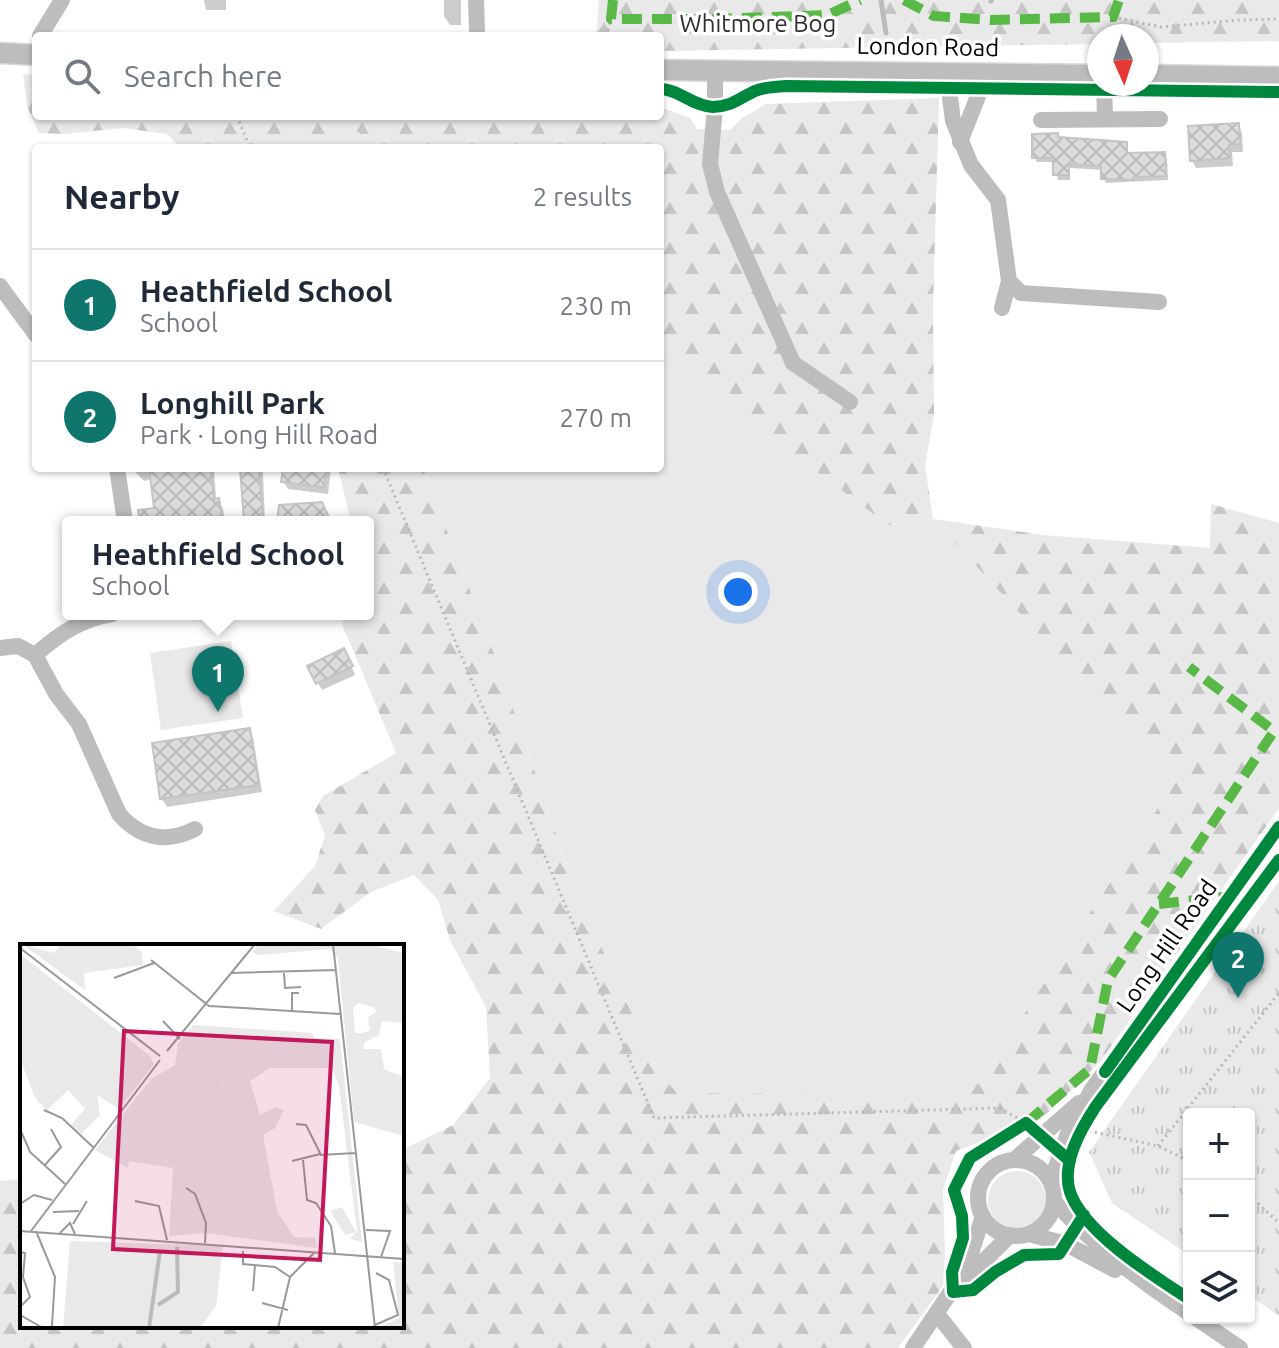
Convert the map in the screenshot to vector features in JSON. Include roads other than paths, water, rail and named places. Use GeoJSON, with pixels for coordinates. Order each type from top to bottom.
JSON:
{"type":"FeatureCollection","features":[{"type":"Feature","properties":{"kind":"main road"},"geometry":{"type":"LineString","coordinates":[[0,53],[32,55]]}},
{"type":"Feature","properties":{"kind":"main road","name":"London Road"},"geometry":{"type":"LineString","coordinates":[[664,70],[1087,75]]}},
{"type":"Feature","properties":{"kind":"main road"},"geometry":{"type":"LineString","coordinates":[[1159,75],[1279,77]]}},
{"type":"Feature","properties":{"kind":"street"},"geometry":{"type":"LineString","coordinates":[[42,32],[62,0]]}},
{"type":"Feature","properties":{"kind":"street"},"geometry":{"type":"LineString","coordinates":[[476,0],[477,30]]}},
{"type":"Feature","properties":{"kind":"street"},"geometry":{"type":"LineString","coordinates":[[715,70],[715,118],[710,164],[717,192],[793,363],[850,402]]}},
{"type":"Feature","properties":{"kind":"street"},"geometry":{"type":"LineString","coordinates":[[947,73],[953,121],[960,142],[971,165],[998,200],[1009,281],[1002,308]]}},
{"type":"Feature","properties":{"kind":"street"},"geometry":{"type":"LineString","coordinates":[[960,142],[987,73]]}},
{"type":"Feature","properties":{"kind":"street"},"geometry":{"type":"LineString","coordinates":[[1104,96],[1105,119]]}},
{"type":"Feature","properties":{"kind":"street"},"geometry":{"type":"LineString","coordinates":[[1041,120],[1160,119]]}},
{"type":"Feature","properties":{"kind":"street"},"geometry":{"type":"LineString","coordinates":[[1009,281],[1021,293],[1159,302]]}},
{"type":"Feature","properties":{"kind":"street"},"geometry":{"type":"LineString","coordinates":[[0,286],[32,330]]}},
{"type":"Feature","properties":{"kind":"street"},"geometry":{"type":"LineString","coordinates":[[118,472],[124,516]]}},
{"type":"Feature","properties":{"kind":"street"},"geometry":{"type":"LineString","coordinates":[[35,655],[72,627],[87,620]]}},
{"type":"Feature","properties":{"kind":"street"},"geometry":{"type":"LineString","coordinates":[[0,648],[18,646],[35,655],[49,683],[79,724],[119,814],[130,826],[158,838],[195,829]]}},
{"type":"Feature","properties":{"kind":"street","name":"Long Hill Road"},"geometry":{"type":"LineString","coordinates":[[1051,1181],[1067,1136],[1091,1091],[1276,840]]}},
{"type":"Feature","properties":{"kind":"street","name":"Long Hill Road"},"geometry":{"type":"LineString","coordinates":[[1014,1160],[1091,1091]]}},
{"type":"Feature","properties":{"kind":"street"},"geometry":{"type":"LineString","coordinates":[[1029,1234],[1046,1221],[1054,1201],[1051,1181],[1037,1165],[1022,1160],[997,1164],[982,1179],[977,1199],[983,1216],[996,1231],[1010,1235],[1029,1234],[1066,1244],[1110,1268],[1139,1279]]}},
{"type":"Feature","properties":{"kind":"street"},"geometry":{"type":"LineString","coordinates":[[1054,1201],[1084,1234],[1139,1279],[1183,1309]]}},
{"type":"Feature","properties":{"kind":"street"},"geometry":{"type":"LineString","coordinates":[[913,1348],[966,1269],[983,1216]]}},
{"type":"Feature","properties":{"kind":"street"},"geometry":{"type":"LineString","coordinates":[[953,1292],[1010,1235]]}},
{"type":"Feature","properties":{"kind":"street"},"geometry":{"type":"LineString","coordinates":[[937,1314],[964,1348]]}},
{"type":"Feature","properties":{"kind":"street"},"geometry":{"type":"LineString","coordinates":[[1205,1324],[1240,1348]]}},
{"type":"Feature","properties":{"kind":"waterway"},"geometry":{"type":"LineString","coordinates":[[881,0],[886,33]]}},
{"type":"Feature","properties":{"kind":"place","name":"Heathfield School"},"geometry":{"type":"Point","coordinates":[218,712]}},
{"type":"Feature","properties":{"kind":"place","name":"Longhill Park"},"geometry":{"type":"Point","coordinates":[1238,998]}},
{"type":"Feature","properties":{"kind":"park label","name":"Whitmore Bog"},"geometry":{"type":"Point","coordinates":[758,24]}}]}
